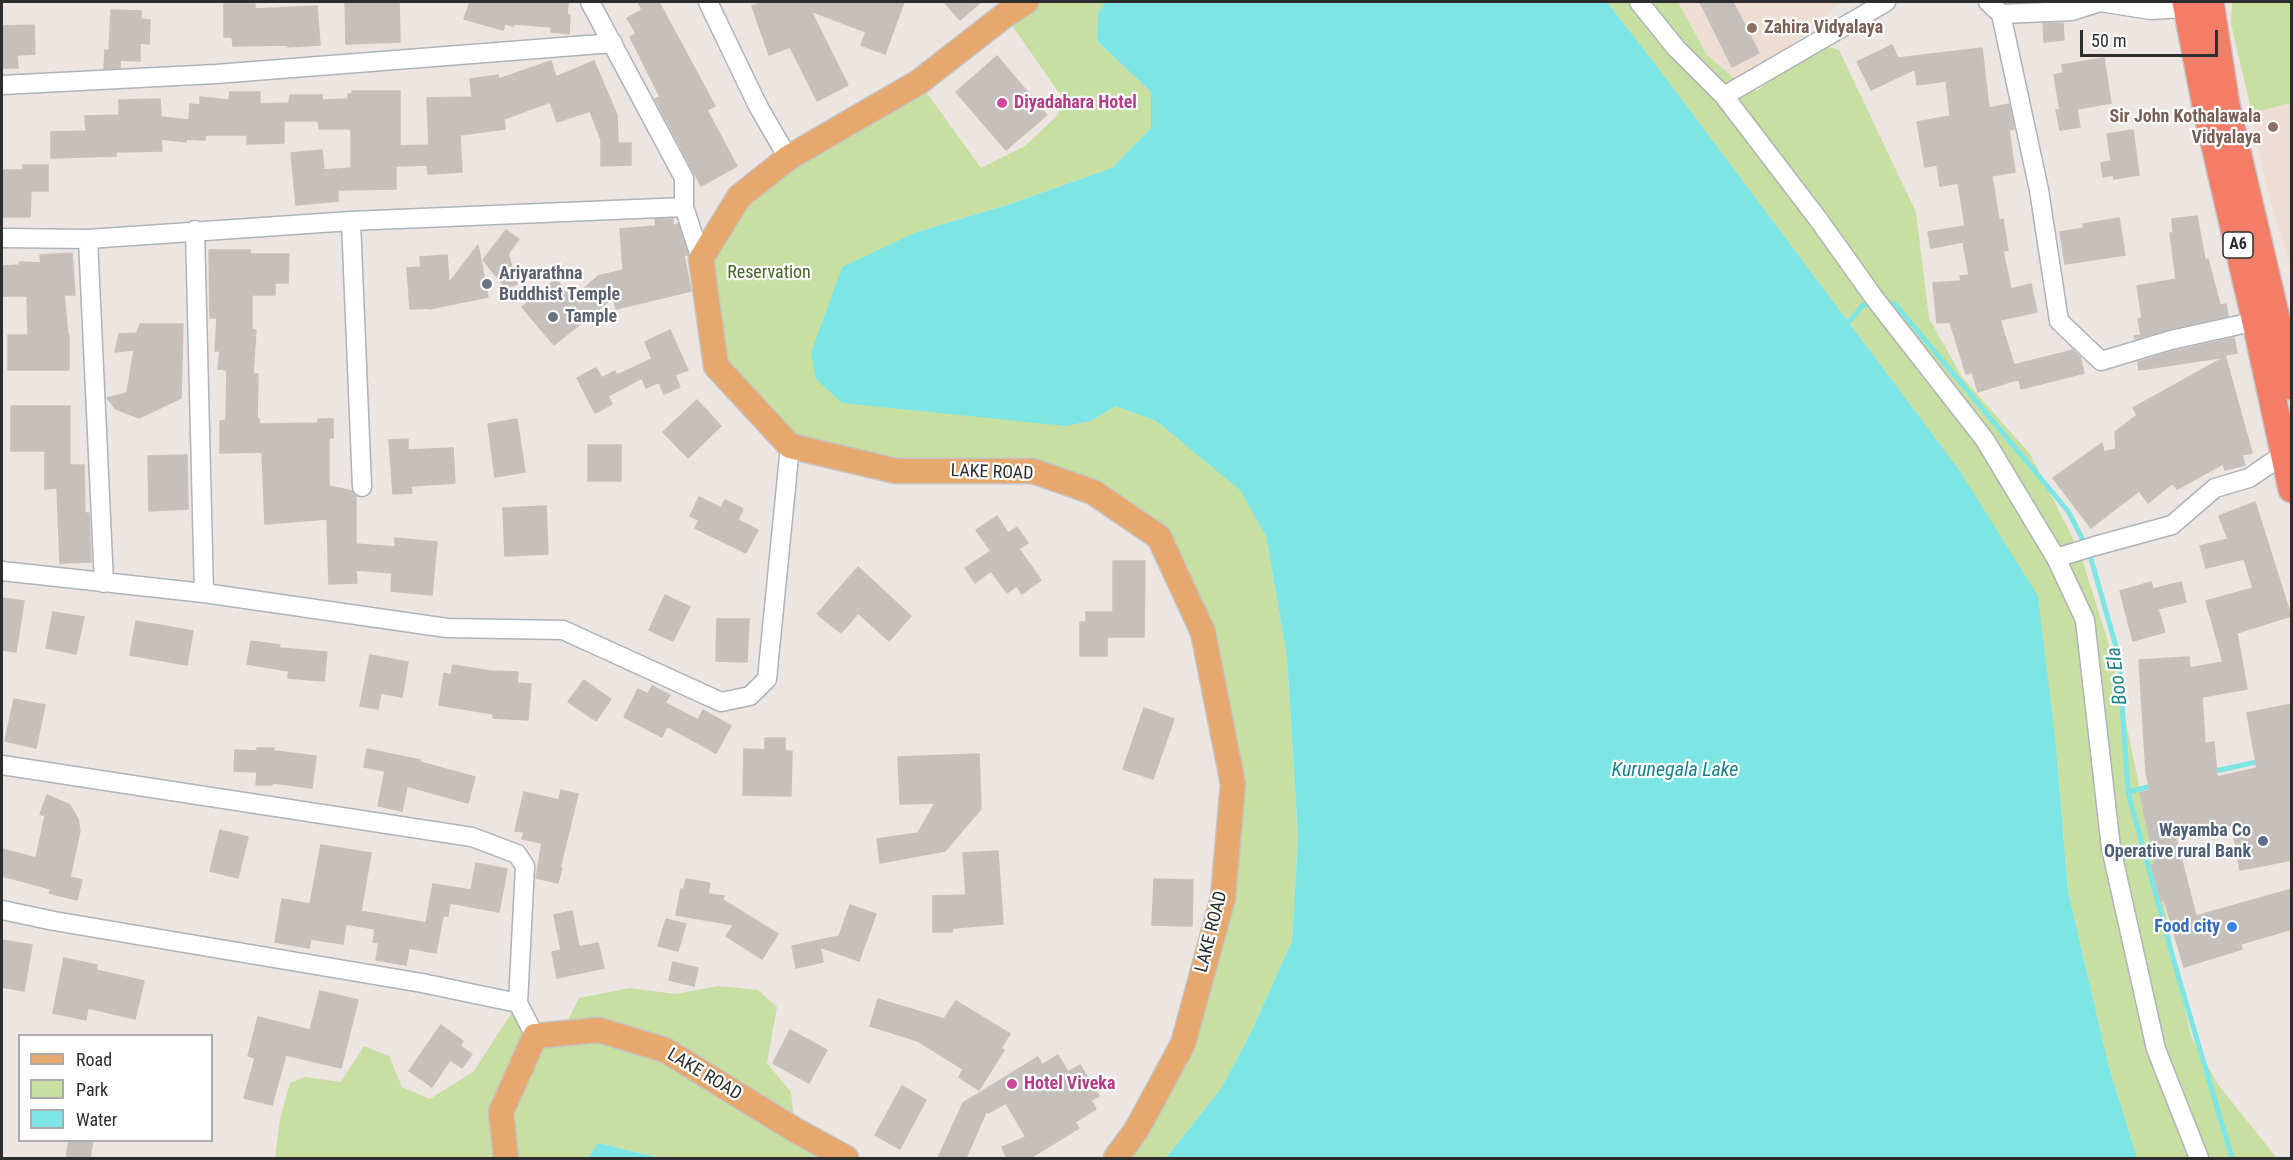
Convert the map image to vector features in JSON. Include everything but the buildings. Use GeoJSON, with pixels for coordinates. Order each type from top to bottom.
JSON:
{"type":"FeatureCollection","features":[{"type":"Feature","properties":{"kind":"highway","name":"A6"},"geometry":{"type":"LineString","coordinates":[[2198,4],[2226,105],[2265,319],[2292,489]]}},
{"type":"Feature","properties":{"kind":"highway","name":"A6"},"geometry":{"type":"LineString","coordinates":[[2265,319],[2292,387]]}},
{"type":"Feature","properties":{"kind":"main road"},"geometry":{"type":"LineString","coordinates":[[790,446],[716,366],[701,259],[739,197],[788,158],[919,82],[1005,15],[1026,2]]}},
{"type":"Feature","properties":{"kind":"main road","name":"LAKE ROAD"},"geometry":{"type":"LineString","coordinates":[[790,446],[896,471],[1033,471],[1093,492],[1159,537],[1203,632],[1233,784],[1223,898],[1183,1044],[1137,1129],[1116,1158]]}},
{"type":"Feature","properties":{"kind":"main road","name":"LAKE ROAD"},"geometry":{"type":"LineString","coordinates":[[535,1036],[599,1030],[665,1050],[795,1130],[846,1158]]}},
{"type":"Feature","properties":{"kind":"main road"},"geometry":{"type":"LineString","coordinates":[[506,1158],[501,1112],[535,1036]]}},
{"type":"Feature","properties":{"kind":"street"},"geometry":{"type":"LineString","coordinates":[[590,2],[684,178],[684,207],[701,259]]}},
{"type":"Feature","properties":{"kind":"street"},"geometry":{"type":"LineString","coordinates":[[708,2],[758,106],[788,158]]}},
{"type":"Feature","properties":{"kind":"street"},"geometry":{"type":"LineString","coordinates":[[1639,2],[1676,48],[1725,96],[1985,440],[2056,558],[2085,620],[2110,848],[2156,1049],[2199,1158]]}},
{"type":"Feature","properties":{"kind":"street"},"geometry":{"type":"LineString","coordinates":[[1725,96],[1886,2]]}},
{"type":"Feature","properties":{"kind":"street"},"geometry":{"type":"LineString","coordinates":[[2198,4],[2151,10],[2100,2],[2072,11],[1995,8],[2039,190],[2059,321],[2101,362],[2171,340],[2265,319]]}},
{"type":"Feature","properties":{"kind":"street"},"geometry":{"type":"LineString","coordinates":[[2,85],[216,74],[613,43]]}},
{"type":"Feature","properties":{"kind":"street"},"geometry":{"type":"LineString","coordinates":[[2,238],[88,238],[351,221],[684,207]]}},
{"type":"Feature","properties":{"kind":"street"},"geometry":{"type":"LineString","coordinates":[[351,221],[362,488]]}},
{"type":"Feature","properties":{"kind":"street"},"geometry":{"type":"LineString","coordinates":[[195,230],[204,593]]}},
{"type":"Feature","properties":{"kind":"street"},"geometry":{"type":"LineString","coordinates":[[88,238],[104,583]]}},
{"type":"Feature","properties":{"kind":"street"},"geometry":{"type":"LineString","coordinates":[[2,571],[204,593],[447,628],[563,630],[721,702],[750,696],[767,679],[790,446]]}},
{"type":"Feature","properties":{"kind":"street"},"geometry":{"type":"LineString","coordinates":[[2056,558],[2172,525],[2215,488],[2248,478],[2288,453]]}},
{"type":"Feature","properties":{"kind":"street"},"geometry":{"type":"LineString","coordinates":[[2,765],[472,837],[517,854],[525,866],[518,1003],[535,1036]]}},
{"type":"Feature","properties":{"kind":"street"},"geometry":{"type":"LineString","coordinates":[[2,909],[54,921],[411,981],[518,1003]]}},
{"type":"Feature","properties":{"kind":"shaded area","name":"Zahira Vidyalaya"},"geometry":{"type":"Polygon","coordinates":[[[1678,2],[1841,2],[1743,86],[1707,55],[1678,2]]]}},
{"type":"Feature","properties":{"kind":"shaded area","name":"Sir John Kothalawala Vidyalaya"},"geometry":{"type":"Polygon","coordinates":[[[2232,2],[2291,2],[2291,269],[2256,141],[2252,113],[2231,24],[2232,2]]]}},
{"type":"Feature","properties":{"kind":"green space","name":"Reservation"},"geometry":{"type":"Polygon","coordinates":[[[1026,2],[1106,2],[1098,13],[1097,41],[1151,92],[1151,128],[1112,168],[1007,205],[917,232],[989,416],[1066,426],[1091,421],[1116,406],[1156,421],[1241,490],[1266,536],[1287,657],[1298,837],[1292,941],[1252,1030],[1222,1087],[1166,1158],[1116,1158],[1183,1044],[1233,784],[1203,632],[1159,538],[1033,471],[896,471],[790,446],[716,366],[701,259],[739,197],[919,82],[981,168],[1025,146],[1058,115],[1063,99],[1005,15],[1026,2]]]}},
{"type":"Feature","properties":{"kind":"green space"},"geometry":{"type":"Polygon","coordinates":[[[1607,2],[1678,2],[1707,55],[1743,86],[1757,91],[1816,43],[1839,50],[1916,212],[1929,318],[1962,377],[2030,454],[2080,552],[2112,655],[2191,1036],[2219,1086],[2277,1158],[2137,1158],[2109,1067],[2068,891],[2056,746],[1960,471],[1607,2]]]}},
{"type":"Feature","properties":{"kind":"green space"},"geometry":{"type":"Polygon","coordinates":[[[2232,2],[2291,2],[2291,103],[2252,113],[2231,24],[2232,2]]]}},
{"type":"Feature","properties":{"kind":"green space"},"geometry":{"type":"Polygon","coordinates":[[[718,986],[758,990],[777,1007],[767,1063],[791,1092],[795,1130],[846,1158],[661,1158],[598,1143],[588,1158],[275,1158],[280,1119],[290,1083],[305,1077],[341,1082],[364,1046],[389,1056],[402,1087],[430,1099],[474,1071],[518,1003],[536,1036],[563,1030],[579,998],[630,988],[676,994],[718,986]]]}},
{"type":"Feature","properties":{"kind":"water","name":"Kurunegala Lake"},"geometry":{"type":"Polygon","coordinates":[[[1106,2],[1607,2],[1960,471],[2038,596],[2056,746],[2068,891],[2109,1067],[2137,1158],[1166,1158],[1222,1087],[1252,1030],[1292,941],[1298,837],[1287,657],[1266,536],[1240,490],[1156,421],[1116,406],[1091,421],[1066,426],[842,403],[816,379],[811,353],[842,267],[917,232],[1007,205],[1112,168],[1151,128],[1151,92],[1097,41],[1098,13],[1106,2]]]}},
{"type":"Feature","properties":{"kind":"water"},"geometry":{"type":"Polygon","coordinates":[[[598,1143],[661,1158],[588,1158],[598,1143]]]}},
{"type":"Feature","properties":{"kind":"waterway","name":"Boo Ela"},"geometry":{"type":"LineString","coordinates":[[1849,322],[1863,305],[1873,304]]}},
{"type":"Feature","properties":{"kind":"waterway","name":"Boo Ela"},"geometry":{"type":"LineString","coordinates":[[1885,304],[1895,304],[2068,511],[2085,544]]}},
{"type":"Feature","properties":{"kind":"waterway","name":"Boo Ela"},"geometry":{"type":"LineString","coordinates":[[2089,552],[2119,657],[2128,792],[2175,965],[2232,1158]]}},
{"type":"Feature","properties":{"kind":"waterway"},"geometry":{"type":"LineString","coordinates":[[2211,772],[2261,761]]}},
{"type":"Feature","properties":{"kind":"waterway"},"geometry":{"type":"LineString","coordinates":[[2128,792],[2156,785]]}},
{"type":"Feature","properties":{"kind":"place","name":"Zahira Vidyalaya"},"geometry":{"type":"Point","coordinates":[1752,28]}},
{"type":"Feature","properties":{"kind":"place","name":"Diyadahara Hotel"},"geometry":{"type":"Point","coordinates":[1002,103]}},
{"type":"Feature","properties":{"kind":"place","name":"Sir John Kothalawala Vidyalaya"},"geometry":{"type":"Point","coordinates":[2273,127]}},
{"type":"Feature","properties":{"kind":"place","name":"Ariyarathna Buddhist Temple"},"geometry":{"type":"Point","coordinates":[487,284]}},
{"type":"Feature","properties":{"kind":"place","name":"Tample"},"geometry":{"type":"Point","coordinates":[553,317]}},
{"type":"Feature","properties":{"kind":"place","name":"Wayamba Co Operative rural Bank"},"geometry":{"type":"Point","coordinates":[2263,841]}},
{"type":"Feature","properties":{"kind":"place","name":"Food city"},"geometry":{"type":"Point","coordinates":[2232,927]}},
{"type":"Feature","properties":{"kind":"place","name":"Hotel Viveka"},"geometry":{"type":"Point","coordinates":[1012,1084]}}]}
